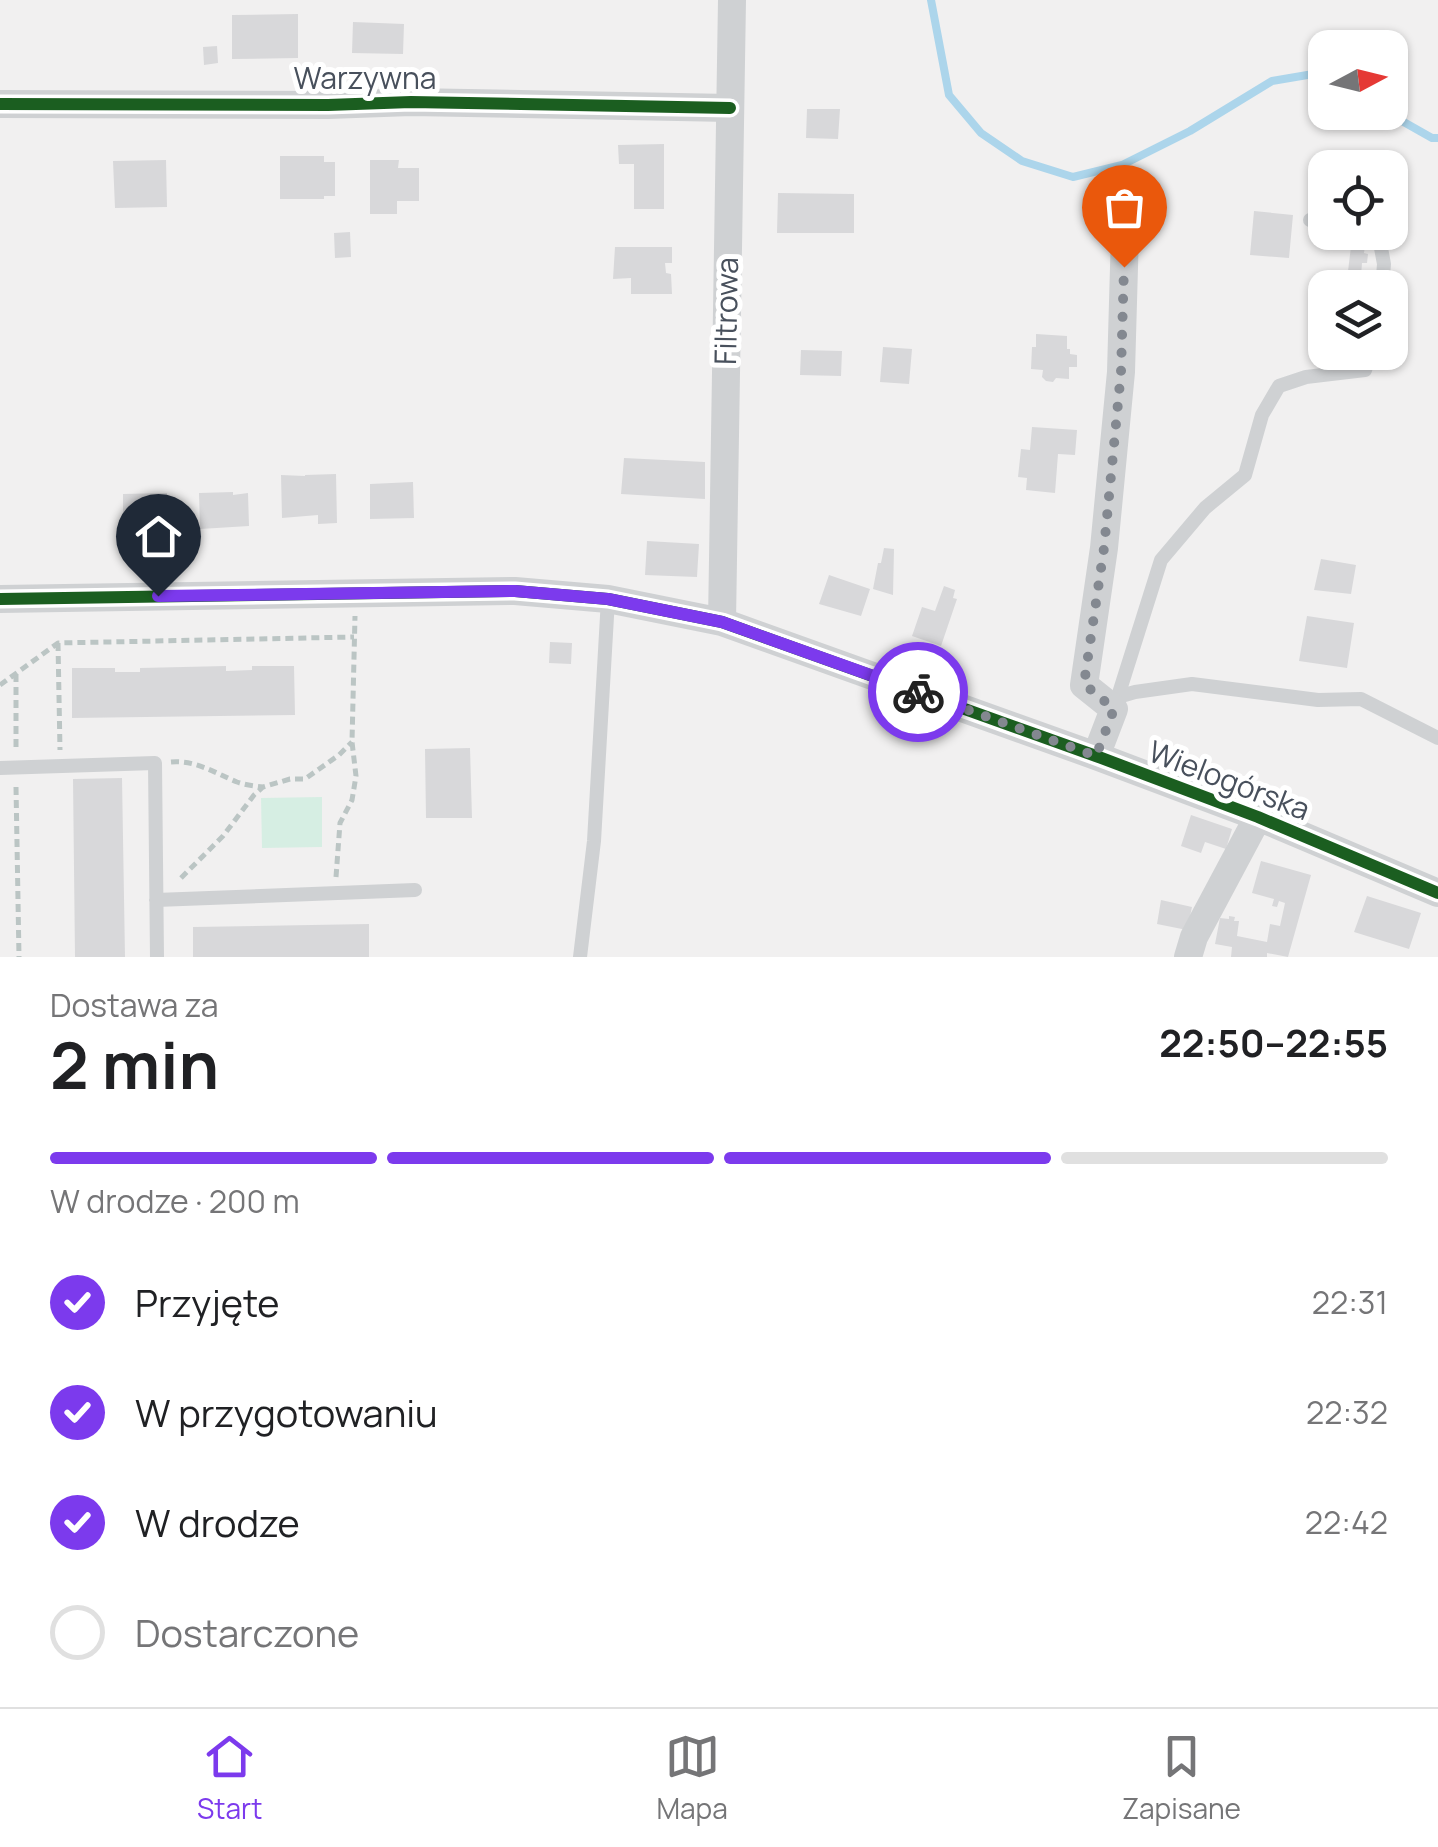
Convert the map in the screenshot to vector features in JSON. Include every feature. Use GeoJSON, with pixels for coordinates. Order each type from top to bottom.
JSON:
{"type":"FeatureCollection","features":[{"type":"Feature","properties":{"kind":"street","name":"Filtrowa"},"geometry":{"type":"LineString","coordinates":[[722,622],[732,0]]}},
{"type":"Feature","properties":{"kind":"street","name":"Warzywna"},"geometry":{"type":"LineString","coordinates":[[0,104],[411,102],[730,108]]}},
{"type":"Feature","properties":{"kind":"street"},"geometry":{"type":"LineString","coordinates":[[1096,756],[1116,703],[1084,684],[1104,548],[1121,372],[1125,232]]}},
{"type":"Feature","properties":{"kind":"street","name":"Wielogórska"},"geometry":{"type":"LineString","coordinates":[[0,599],[515,591],[608,599],[722,622],[1258,817],[1438,893]]}},
{"type":"Feature","properties":{"kind":"street"},"geometry":{"type":"LineString","coordinates":[[1188,957],[1194,937],[1258,817]]}},
{"type":"Feature","properties":{"kind":"lane"},"geometry":{"type":"LineString","coordinates":[[1116,703],[1161,560],[1205,508],[1244,475],[1262,415],[1278,386],[1306,377],[1366,370]]}},
{"type":"Feature","properties":{"kind":"lane"},"geometry":{"type":"LineString","coordinates":[[580,957],[594,841],[608,599]]}},
{"type":"Feature","properties":{"kind":"lane"},"geometry":{"type":"LineString","coordinates":[[1116,703],[1136,692],[1192,684],[1318,700],[1361,698],[1438,738]]}},
{"type":"Feature","properties":{"kind":"lane"},"geometry":{"type":"LineString","coordinates":[[8,768],[155,763],[164,900],[157,957]]}},
{"type":"Feature","properties":{"kind":"lane"},"geometry":{"type":"LineString","coordinates":[[164,900],[415,890]]}},
{"type":"Feature","properties":{"kind":"path"},"geometry":{"type":"LineString","coordinates":[[334,893],[340,823],[352,800],[356,776],[352,742],[355,593]]}},
{"type":"Feature","properties":{"kind":"path"},"geometry":{"type":"LineString","coordinates":[[0,685],[58,642],[354,637]]}},
{"type":"Feature","properties":{"kind":"path"},"geometry":{"type":"LineString","coordinates":[[58,642],[61,766]]}},
{"type":"Feature","properties":{"kind":"path"},"geometry":{"type":"LineString","coordinates":[[16,674],[8,768],[19,957]]}},
{"type":"Feature","properties":{"kind":"path"},"geometry":{"type":"LineString","coordinates":[[155,763],[183,761],[218,771],[240,784],[263,787],[306,779],[352,742]]}},
{"type":"Feature","properties":{"kind":"path"},"geometry":{"type":"LineString","coordinates":[[164,900],[263,787]]}},
{"type":"Feature","properties":{"kind":"green space"},"geometry":{"type":"Polygon","coordinates":[[[322,797],[322,847],[262,848],[261,798],[322,797]]]}},
{"type":"Feature","properties":{"kind":"building"},"geometry":{"type":"Polygon","coordinates":[[[298,14],[298,58],[232,59],[232,15],[298,14]]]}},
{"type":"Feature","properties":{"kind":"building"},"geometry":{"type":"Polygon","coordinates":[[[353,22],[404,24],[403,54],[352,53],[353,22]]]}},
{"type":"Feature","properties":{"kind":"building"},"geometry":{"type":"Polygon","coordinates":[[[217,46],[218,63],[204,65],[203,47],[217,46]]]}},
{"type":"Feature","properties":{"kind":"building"},"geometry":{"type":"Polygon","coordinates":[[[807,109],[840,109],[838,139],[806,138],[807,109]]]}},
{"type":"Feature","properties":{"kind":"building"},"geometry":{"type":"Polygon","coordinates":[[[664,144],[664,209],[634,209],[634,164],[619,164],[618,145],[664,144]]]}},
{"type":"Feature","properties":{"kind":"building"},"geometry":{"type":"Polygon","coordinates":[[[280,156],[324,156],[324,162],[335,162],[335,196],[280,199],[280,156]]]}},
{"type":"Feature","properties":{"kind":"building"},"geometry":{"type":"Polygon","coordinates":[[[166,160],[167,207],[115,208],[113,161],[166,160]]]}},
{"type":"Feature","properties":{"kind":"building"},"geometry":{"type":"Polygon","coordinates":[[[370,160],[399,160],[398,168],[419,168],[419,201],[397,201],[397,214],[370,214],[370,160]]]}},
{"type":"Feature","properties":{"kind":"building"},"geometry":{"type":"Polygon","coordinates":[[[778,193],[854,194],[854,233],[777,233],[778,193]]]}},
{"type":"Feature","properties":{"kind":"building"},"geometry":{"type":"Polygon","coordinates":[[[1254,211],[1293,215],[1289,258],[1250,255],[1254,211]]]}},
{"type":"Feature","properties":{"kind":"building"},"geometry":{"type":"Polygon","coordinates":[[[350,232],[351,257],[335,258],[334,233],[350,232]]]}},
{"type":"Feature","properties":{"kind":"building"},"geometry":{"type":"Polygon","coordinates":[[[615,247],[672,247],[672,263],[665,263],[666,273],[671,274],[672,294],[631,294],[631,278],[613,279],[615,247]]]}},
{"type":"Feature","properties":{"kind":"building"},"geometry":{"type":"Polygon","coordinates":[[[1351,250],[1364,250],[1367,263],[1362,263],[1361,270],[1348,270],[1351,250]]]}},
{"type":"Feature","properties":{"kind":"building"},"geometry":{"type":"Polygon","coordinates":[[[1036,334],[1067,336],[1067,349],[1077,355],[1077,367],[1069,367],[1069,379],[1046,381],[1043,370],[1031,369],[1036,334]]]}},
{"type":"Feature","properties":{"kind":"building"},"geometry":{"type":"Polygon","coordinates":[[[883,347],[912,349],[909,384],[880,382],[883,347]]]}},
{"type":"Feature","properties":{"kind":"building"},"geometry":{"type":"Polygon","coordinates":[[[801,350],[842,351],[841,376],[800,375],[801,350]]]}},
{"type":"Feature","properties":{"kind":"building"},"geometry":{"type":"Polygon","coordinates":[[[1032,427],[1077,430],[1075,455],[1058,454],[1055,493],[1026,490],[1027,478],[1018,477],[1021,449],[1030,450],[1032,427]]]}},
{"type":"Feature","properties":{"kind":"building"},"geometry":{"type":"Polygon","coordinates":[[[624,458],[705,462],[705,499],[621,494],[624,458]]]}},
{"type":"Feature","properties":{"kind":"building"},"geometry":{"type":"Polygon","coordinates":[[[336,474],[337,523],[318,524],[318,515],[282,518],[281,475],[336,474]]]}},
{"type":"Feature","properties":{"kind":"building"},"geometry":{"type":"Polygon","coordinates":[[[413,482],[414,518],[370,519],[370,484],[413,482]]]}},
{"type":"Feature","properties":{"kind":"building"},"geometry":{"type":"Polygon","coordinates":[[[167,493],[168,529],[123,529],[123,494],[167,493]]]}},
{"type":"Feature","properties":{"kind":"building"},"geometry":{"type":"Polygon","coordinates":[[[199,493],[248,493],[249,526],[200,529],[199,493]]]}},
{"type":"Feature","properties":{"kind":"building"},"geometry":{"type":"Polygon","coordinates":[[[647,541],[699,544],[697,577],[645,575],[647,541]]]}},
{"type":"Feature","properties":{"kind":"building"},"geometry":{"type":"Polygon","coordinates":[[[884,548],[894,549],[893,595],[873,589],[884,548]]]}},
{"type":"Feature","properties":{"kind":"building"},"geometry":{"type":"Polygon","coordinates":[[[1321,559],[1356,565],[1351,594],[1314,590],[1321,559]]]}},
{"type":"Feature","properties":{"kind":"building"},"geometry":{"type":"Polygon","coordinates":[[[829,575],[870,589],[861,616],[819,604],[829,575]]]}},
{"type":"Feature","properties":{"kind":"building"},"geometry":{"type":"Polygon","coordinates":[[[944,586],[955,590],[953,598],[957,599],[941,646],[912,636],[922,607],[935,611],[944,586]]]}},
{"type":"Feature","properties":{"kind":"building"},"geometry":{"type":"Polygon","coordinates":[[[1307,616],[1354,623],[1347,668],[1299,661],[1307,616]]]}},
{"type":"Feature","properties":{"kind":"building"},"geometry":{"type":"Polygon","coordinates":[[[550,642],[572,643],[571,664],[549,663],[550,642]]]}},
{"type":"Feature","properties":{"kind":"building"},"geometry":{"type":"Polygon","coordinates":[[[226,666],[226,671],[252,670],[252,666],[294,666],[295,715],[72,718],[72,668],[140,672],[140,668],[226,666]]]}},
{"type":"Feature","properties":{"kind":"building"},"geometry":{"type":"Polygon","coordinates":[[[470,748],[472,818],[426,818],[425,749],[470,748]]]}},
{"type":"Feature","properties":{"kind":"building"},"geometry":{"type":"Polygon","coordinates":[[[122,778],[125,957],[75,957],[73,779],[122,778]]]}},
{"type":"Feature","properties":{"kind":"building"},"geometry":{"type":"Polygon","coordinates":[[[1191,815],[1232,829],[1226,849],[1205,842],[1201,853],[1181,846],[1191,815]]]}},
{"type":"Feature","properties":{"kind":"building"},"geometry":{"type":"Polygon","coordinates":[[[1261,861],[1311,875],[1288,957],[1267,953],[1267,957],[1231,957],[1232,947],[1215,944],[1220,918],[1229,916],[1239,921],[1237,936],[1267,942],[1270,924],[1280,926],[1285,903],[1279,901],[1277,907],[1272,906],[1274,899],[1252,893],[1261,861]]]}},
{"type":"Feature","properties":{"kind":"building"},"geometry":{"type":"Polygon","coordinates":[[[1367,896],[1421,913],[1409,949],[1354,932],[1367,896]]]}},
{"type":"Feature","properties":{"kind":"building"},"geometry":{"type":"Polygon","coordinates":[[[1161,900],[1192,907],[1187,930],[1157,924],[1161,900]]]}},
{"type":"Feature","properties":{"kind":"building"},"geometry":{"type":"Polygon","coordinates":[[[369,924],[369,957],[193,957],[193,927],[369,924]]]}},
{"type":"Feature","properties":{"kind":"waterway"},"geometry":{"type":"LineString","coordinates":[[931,0],[949,95],[981,133],[1022,161],[1073,177],[1122,165],[1190,131],[1272,81],[1308,75]]}},
{"type":"Feature","properties":{"kind":"waterway"},"geometry":{"type":"LineString","coordinates":[[1408,124],[1438,138]]}},
{"type":"Feature","properties":{"kind":"cycle path"},"geometry":{"type":"LineString","coordinates":[[0,104],[411,102],[730,108]]}},
{"type":"Feature","properties":{"kind":"cycle path"},"geometry":{"type":"LineString","coordinates":[[0,599],[515,591],[608,599],[722,622],[1258,817],[1438,893]]}},
{"type":"Feature","properties":{"kind":"way so far"},"geometry":{"type":"LineString","coordinates":[[918,692],[1096,756],[1114,709],[1084,684],[1104,548],[1121,372],[1124,267]]}},
{"type":"Feature","properties":{"kind":"route"},"geometry":{"type":"LineString","coordinates":[[158,596],[515,591],[608,599],[722,622],[918,692]]}}]}
